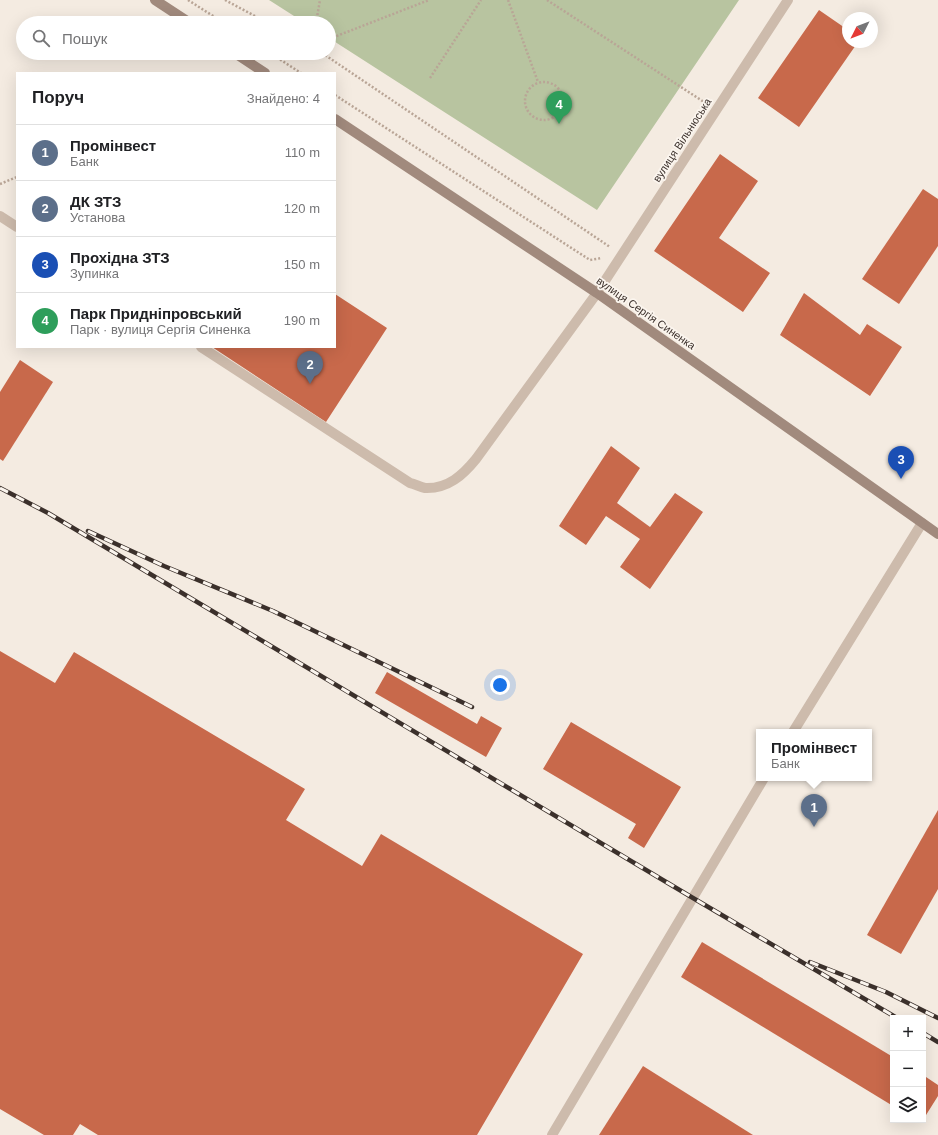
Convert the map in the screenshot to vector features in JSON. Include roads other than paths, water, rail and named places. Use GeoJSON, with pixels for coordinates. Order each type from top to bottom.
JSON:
{"type":"FeatureCollection","features":[{"type":"Feature","properties":{"kind":"street"},"geometry":{"type":"LineString","coordinates":[[155,0],[179,16]]}},
{"type":"Feature","properties":{"kind":"street","name":"вулиця Вільнюська"},"geometry":{"type":"LineString","coordinates":[[203,348],[410,483],[424,488],[440,486],[451,482],[464,473],[476,459],[597,293],[788,0]]}},
{"type":"Feature","properties":{"kind":"street"},"geometry":{"type":"LineString","coordinates":[[246,60],[264,72]]}},
{"type":"Feature","properties":{"kind":"street","name":"вулиця Сергія Синенка"},"geometry":{"type":"LineString","coordinates":[[336,120],[597,293],[938,534]]}},
{"type":"Feature","properties":{"kind":"street"},"geometry":{"type":"LineString","coordinates":[[0,216],[16,226]]}},
{"type":"Feature","properties":{"kind":"street"},"geometry":{"type":"LineString","coordinates":[[794,729],[922,523]]}},
{"type":"Feature","properties":{"kind":"street"},"geometry":{"type":"LineString","coordinates":[[552,1135],[762,781]]}},
{"type":"Feature","properties":{"kind":"railway"},"geometry":{"type":"LineString","coordinates":[[0,488],[48,513],[892,1015]]}},
{"type":"Feature","properties":{"kind":"railway"},"geometry":{"type":"LineString","coordinates":[[88,531],[164,566],[273,611],[472,707]]}},
{"type":"Feature","properties":{"kind":"railway"},"geometry":{"type":"LineString","coordinates":[[810,962],[886,992],[938,1018]]}},
{"type":"Feature","properties":{"kind":"railway"},"geometry":{"type":"LineString","coordinates":[[926,1035],[938,1042]]}},
{"type":"Feature","properties":{"kind":"place","name":"Парк Придніпровський"},"geometry":{"type":"Point","coordinates":[559,124]}},
{"type":"Feature","properties":{"kind":"place","name":"ДК ЗТЗ"},"geometry":{"type":"Point","coordinates":[310,384]}},
{"type":"Feature","properties":{"kind":"place","name":"Прохідна ЗТЗ"},"geometry":{"type":"Point","coordinates":[901,479]}},
{"type":"Feature","properties":{"kind":"place","name":"Промінвест"},"geometry":{"type":"Point","coordinates":[814,827]}}]}
